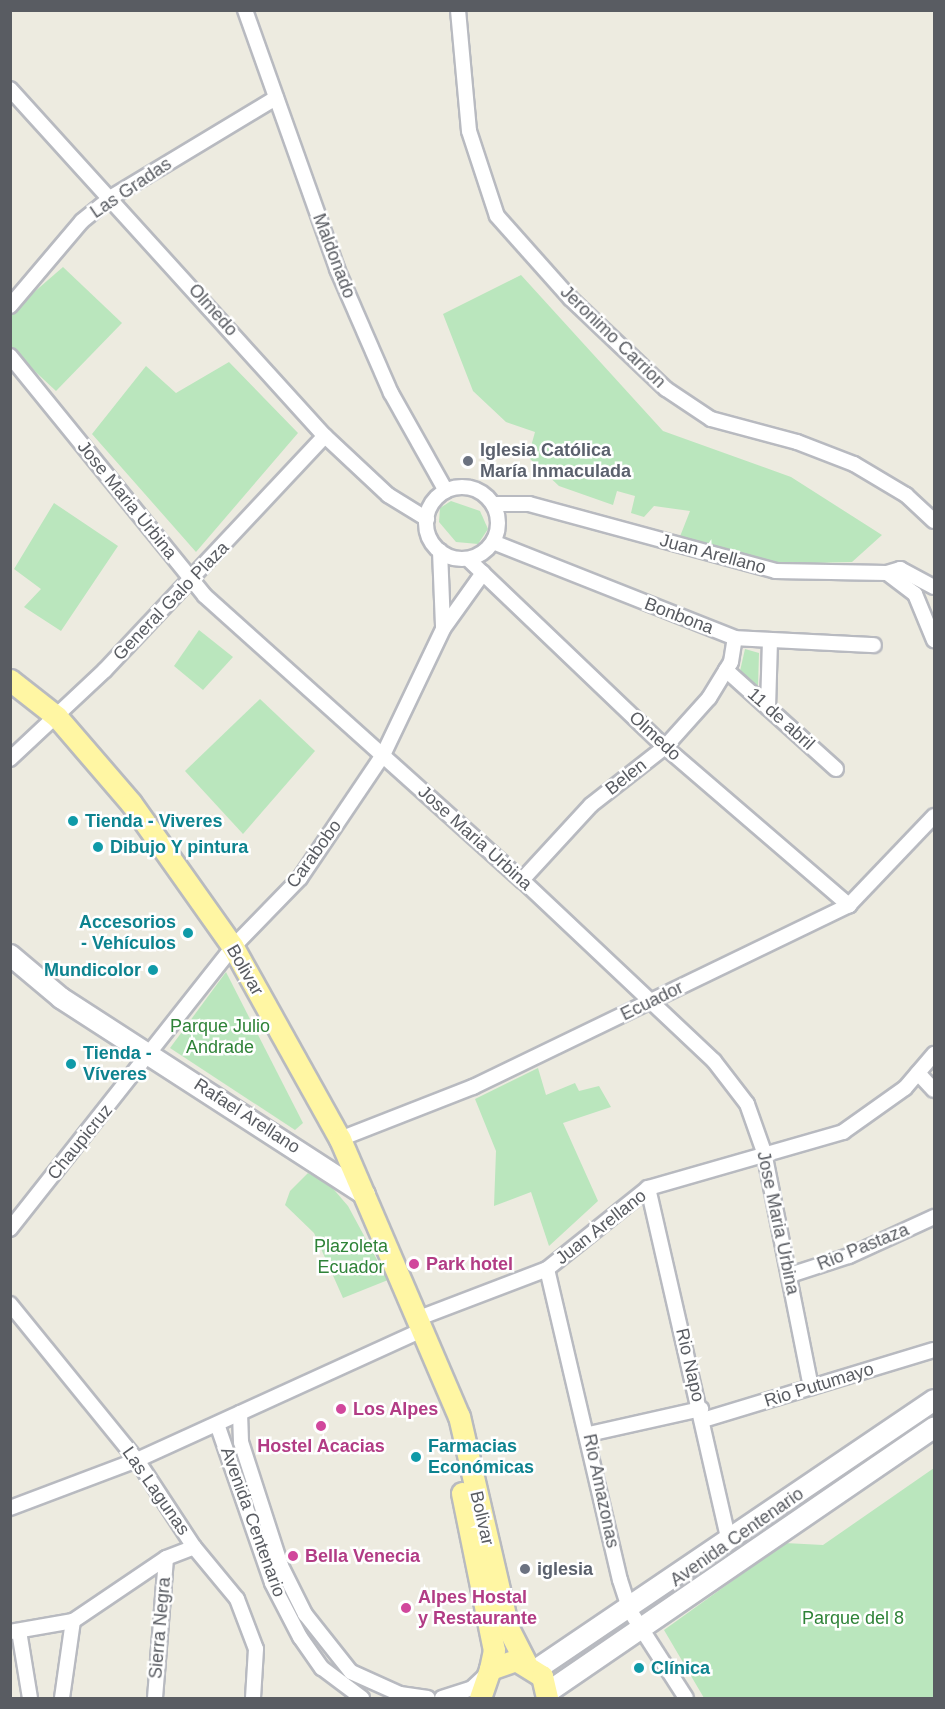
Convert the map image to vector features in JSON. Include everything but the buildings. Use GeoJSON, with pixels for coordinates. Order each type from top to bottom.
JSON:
{"type":"FeatureCollection","features":[{"type":"Feature","properties":{"kind":"main road","name":"Bolivar"},"geometry":{"type":"LineString","coordinates":[[10,680],[57,717],[131,803],[233,946],[340,1139],[443,1371],[459,1416],[508,1628],[547,1695]]}},
{"type":"Feature","properties":{"kind":"main road","name":"Bolivar"},"geometry":{"type":"LineString","coordinates":[[443,1371],[447,1422],[494,1650],[480,1698]]}},
{"type":"Feature","properties":{"kind":"main road"},"geometry":{"type":"LineString","coordinates":[[487,1673],[507,1660],[531,1666]]}},
{"type":"Feature","properties":{"kind":"street","name":"Maldonado"},"geometry":{"type":"LineString","coordinates":[[245,10],[370,345],[421,452],[446,491]]}},
{"type":"Feature","properties":{"kind":"street","name":"Jeronimo Carrion"},"geometry":{"type":"LineString","coordinates":[[458,10],[469,131],[497,216],[570,298],[666,389],[711,419],[797,442],[854,464],[906,495],[934,521]]}},
{"type":"Feature","properties":{"kind":"street","name":"Olmedo"},"geometry":{"type":"LineString","coordinates":[[10,88],[325,436],[388,495],[427,519]]}},
{"type":"Feature","properties":{"kind":"street","name":"Las Gradas"},"geometry":{"type":"LineString","coordinates":[[10,306],[82,221],[110,198],[276,98]]}},
{"type":"Feature","properties":{"kind":"street","name":"Jose Maria Urbina"},"geometry":{"type":"LineString","coordinates":[[10,356],[191,580],[522,880],[648,1003],[714,1061],[747,1104],[764,1152],[811,1387]]}},
{"type":"Feature","properties":{"kind":"street","name":"General Galo Plaza"},"geometry":{"type":"LineString","coordinates":[[10,759],[57,717],[191,580],[325,436]]}},
{"type":"Feature","properties":{"kind":"street"},"geometry":{"type":"LineString","coordinates":[[477,490],[493,504],[498,523],[493,542],[468,559],[440,551],[427,519],[446,491],[477,490]]}},
{"type":"Feature","properties":{"kind":"street","name":"Juan Arellano"},"geometry":{"type":"LineString","coordinates":[[493,504],[529,504],[775,571],[887,573],[900,569],[934,587]]}},
{"type":"Feature","properties":{"kind":"street","name":"Bonbona"},"geometry":{"type":"LineString","coordinates":[[493,542],[735,638],[874,645]]}},
{"type":"Feature","properties":{"kind":"street","name":"Carabobo"},"geometry":{"type":"LineString","coordinates":[[440,551],[443,629]]}},
{"type":"Feature","properties":{"kind":"street","name":"Olmedo"},"geometry":{"type":"LineString","coordinates":[[468,559],[664,747],[849,905]]}},
{"type":"Feature","properties":{"kind":"street","name":"Carabobo"},"geometry":{"type":"LineString","coordinates":[[150,1054],[233,946],[300,878],[383,755],[443,629],[483,573]]}},
{"type":"Feature","properties":{"kind":"street"},"geometry":{"type":"LineString","coordinates":[[887,573],[915,594],[934,640]]}},
{"type":"Feature","properties":{"kind":"street","name":"Belen"},"geometry":{"type":"LineString","coordinates":[[522,880],[591,805],[664,747],[726,670],[735,638]]}},
{"type":"Feature","properties":{"kind":"street"},"geometry":{"type":"LineString","coordinates":[[768,708],[770,640]]}},
{"type":"Feature","properties":{"kind":"street","name":"11 de abril"},"geometry":{"type":"LineString","coordinates":[[726,670],[836,769]]}},
{"type":"Feature","properties":{"kind":"street","name":"Ecuador"},"geometry":{"type":"LineString","coordinates":[[340,1139],[473,1087],[849,905],[934,816]]}},
{"type":"Feature","properties":{"kind":"street","name":"Rafael Arellano"},"geometry":{"type":"LineString","coordinates":[[10,955],[61,998],[365,1195]]}},
{"type":"Feature","properties":{"kind":"street","name":"Chaupicruz"},"geometry":{"type":"LineString","coordinates":[[10,1229],[150,1054]]}},
{"type":"Feature","properties":{"kind":"street","name":"Juan Arellano"},"geometry":{"type":"LineString","coordinates":[[10,1508],[137,1461],[422,1324],[547,1269],[648,1188],[764,1152],[843,1132],[918,1073],[934,1054]]}},
{"type":"Feature","properties":{"kind":"street"},"geometry":{"type":"LineString","coordinates":[[918,1073],[934,1090]]}},
{"type":"Feature","properties":{"kind":"street","name":"Rio Napo"},"geometry":{"type":"LineString","coordinates":[[648,1188],[702,1414],[729,1543]]}},
{"type":"Feature","properties":{"kind":"street","name":"Rio Pastaza"},"geometry":{"type":"LineString","coordinates":[[790,1275],[849,1256],[934,1217]]}},
{"type":"Feature","properties":{"kind":"street","name":"Rio Amazonas"},"geometry":{"type":"LineString","coordinates":[[547,1269],[589,1434],[630,1611],[687,1698]]}},
{"type":"Feature","properties":{"kind":"street","name":"Las Lagunas"},"geometry":{"type":"LineString","coordinates":[[10,1304],[137,1461],[195,1547],[237,1599],[256,1649],[253,1698]]}},
{"type":"Feature","properties":{"kind":"street","name":"Rio Putumayo"},"geometry":{"type":"LineString","coordinates":[[589,1434],[702,1414],[811,1387],[934,1350]]}},
{"type":"Feature","properties":{"kind":"street","name":"Avenida Centenario"},"geometry":{"type":"LineString","coordinates":[[531,1666],[630,1611],[934,1400]]}},
{"type":"Feature","properties":{"kind":"street","name":"Avenida Centenario"},"geometry":{"type":"LineString","coordinates":[[240,1413],[241,1442],[281,1566],[304,1614],[351,1672],[400,1694],[428,1698]]}},
{"type":"Feature","properties":{"kind":"street","name":"Avenida Centenario"},"geometry":{"type":"LineString","coordinates":[[218,1424],[272,1583],[300,1637],[322,1668],[362,1698]]}},
{"type":"Feature","properties":{"kind":"street","name":"Avenida Centenario"},"geometry":{"type":"LineString","coordinates":[[547,1695],[934,1428]]}},
{"type":"Feature","properties":{"kind":"street"},"geometry":{"type":"LineString","coordinates":[[30,1698],[15,1631],[73,1621],[166,1558],[195,1547]]}},
{"type":"Feature","properties":{"kind":"street","name":"Sierra Negra"},"geometry":{"type":"LineString","coordinates":[[155,1698],[166,1558]]}},
{"type":"Feature","properties":{"kind":"street"},"geometry":{"type":"LineString","coordinates":[[62,1698],[73,1621]]}},
{"type":"Feature","properties":{"kind":"street"},"geometry":{"type":"LineString","coordinates":[[442,1698],[472,1688],[487,1673]]}},
{"type":"Feature","properties":{"kind":"green space"},"geometry":{"type":"Polygon","coordinates":[[[63,267],[122,323],[56,391],[11,349],[10,313],[63,267]]]}},
{"type":"Feature","properties":{"kind":"green space"},"geometry":{"type":"Polygon","coordinates":[[[521,275],[663,431],[791,477],[882,535],[852,562],[772,564],[679,539],[690,511],[654,506],[644,517],[631,513],[635,496],[617,491],[613,505],[559,486],[528,457],[535,432],[506,422],[473,391],[443,314],[521,275]]]}},
{"type":"Feature","properties":{"kind":"green space"},"geometry":{"type":"Polygon","coordinates":[[[229,362],[298,433],[196,552],[92,434],[146,366],[176,393],[229,362]]]}},
{"type":"Feature","properties":{"kind":"green space"},"geometry":{"type":"Polygon","coordinates":[[[451,501],[480,511],[488,529],[478,544],[456,542],[439,522],[440,508],[451,501]]]}},
{"type":"Feature","properties":{"kind":"green space"},"geometry":{"type":"Polygon","coordinates":[[[54,503],[118,546],[61,631],[24,607],[41,589],[14,569],[54,503]]]}},
{"type":"Feature","properties":{"kind":"green space"},"geometry":{"type":"Polygon","coordinates":[[[199,630],[233,657],[203,690],[174,666],[199,630]]]}},
{"type":"Feature","properties":{"kind":"green space"},"geometry":{"type":"Polygon","coordinates":[[[745,649],[759,653],[758,686],[740,671],[745,649]]]}},
{"type":"Feature","properties":{"kind":"green space"},"geometry":{"type":"Polygon","coordinates":[[[260,699],[315,751],[243,834],[185,771],[260,699]]]}},
{"type":"Feature","properties":{"kind":"green space","name":"Parque Julio Andrade"},"geometry":{"type":"Polygon","coordinates":[[[226,972],[303,1123],[295,1130],[170,1048],[226,972]]]}},
{"type":"Feature","properties":{"kind":"green space"},"geometry":{"type":"Polygon","coordinates":[[[538,1068],[546,1095],[575,1083],[579,1091],[599,1086],[611,1107],[563,1123],[598,1201],[549,1246],[531,1192],[494,1206],[496,1151],[475,1099],[538,1068]]]}},
{"type":"Feature","properties":{"kind":"green space","name":"Plazoleta Ecuador"},"geometry":{"type":"Polygon","coordinates":[[[308,1173],[330,1185],[348,1206],[388,1280],[343,1298],[314,1233],[285,1205],[290,1191],[308,1173]]]}},
{"type":"Feature","properties":{"kind":"green space","name":"Parque del 8"},"geometry":{"type":"Polygon","coordinates":[[[934,1468],[934,1698],[704,1698],[664,1630],[785,1543],[823,1545],[934,1468]]]}},
{"type":"Feature","properties":{"kind":"place","name":"Iglesia Católica María Inmaculada"},"geometry":{"type":"Point","coordinates":[468,461]}},
{"type":"Feature","properties":{"kind":"place","name":"Tienda - Viveres"},"geometry":{"type":"Point","coordinates":[73,821]}},
{"type":"Feature","properties":{"kind":"place","name":"Dibujo Y pintura"},"geometry":{"type":"Point","coordinates":[98,847]}},
{"type":"Feature","properties":{"kind":"place","name":"Accesorios - Vehículos"},"geometry":{"type":"Point","coordinates":[188,933]}},
{"type":"Feature","properties":{"kind":"place","name":"Mundicolor"},"geometry":{"type":"Point","coordinates":[153,970]}},
{"type":"Feature","properties":{"kind":"place","name":"Tienda - Víveres"},"geometry":{"type":"Point","coordinates":[71,1064]}},
{"type":"Feature","properties":{"kind":"place","name":"Park hotel"},"geometry":{"type":"Point","coordinates":[414,1264]}},
{"type":"Feature","properties":{"kind":"place","name":"Los Alpes"},"geometry":{"type":"Point","coordinates":[341,1409]}},
{"type":"Feature","properties":{"kind":"place","name":"Hostel Acacias"},"geometry":{"type":"Point","coordinates":[321,1426]}},
{"type":"Feature","properties":{"kind":"place","name":"Farmacias Económicas"},"geometry":{"type":"Point","coordinates":[416,1457]}},
{"type":"Feature","properties":{"kind":"place","name":"Bella Venecia"},"geometry":{"type":"Point","coordinates":[293,1556]}},
{"type":"Feature","properties":{"kind":"place","name":"iglesia"},"geometry":{"type":"Point","coordinates":[525,1569]}},
{"type":"Feature","properties":{"kind":"place","name":"Alpes Hostal y Restaurante"},"geometry":{"type":"Point","coordinates":[406,1608]}},
{"type":"Feature","properties":{"kind":"place","name":"Clínica"},"geometry":{"type":"Point","coordinates":[639,1668]}}]}
